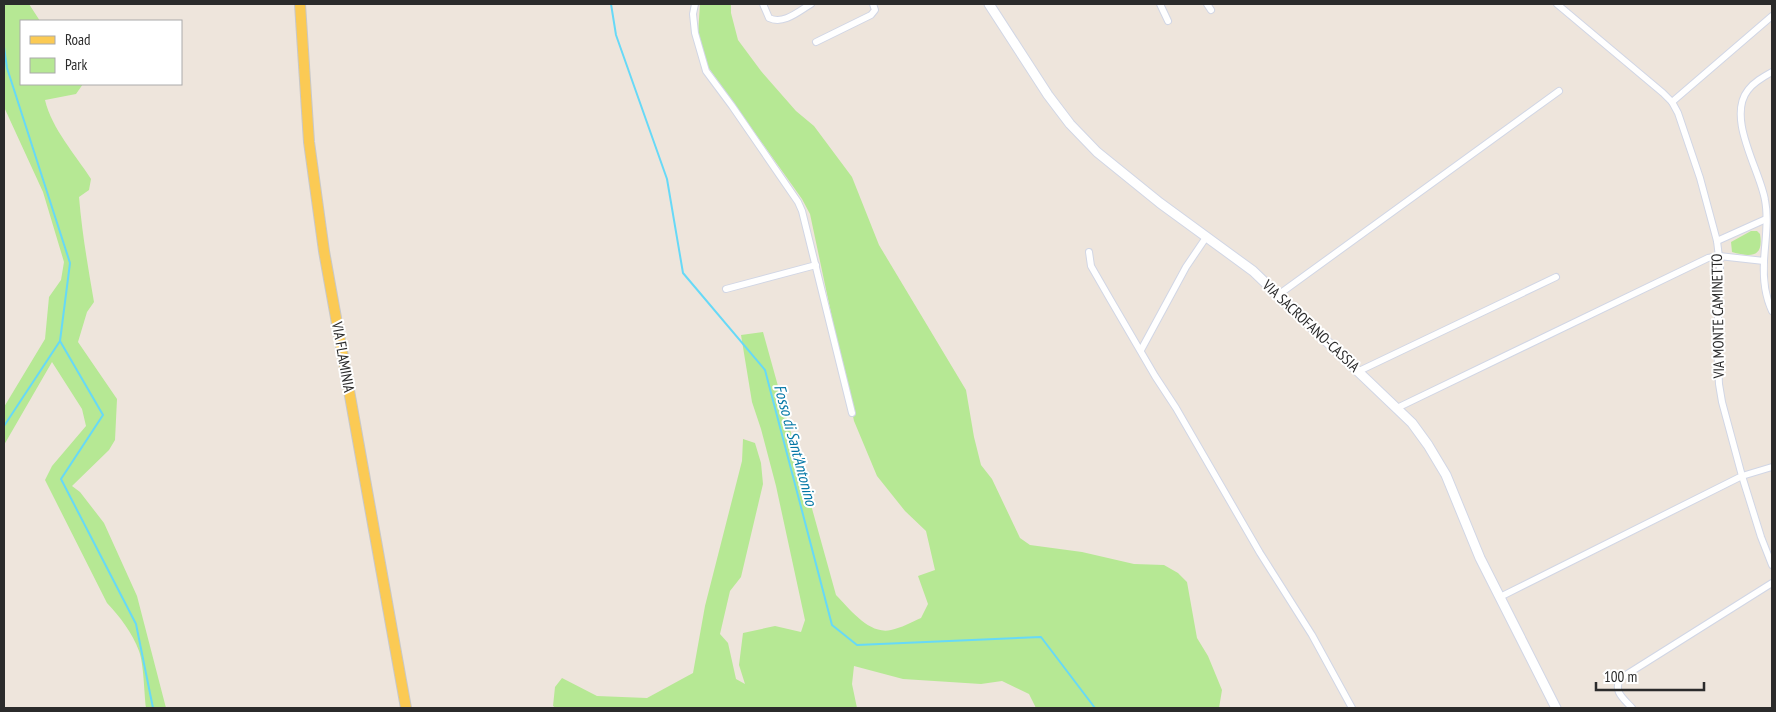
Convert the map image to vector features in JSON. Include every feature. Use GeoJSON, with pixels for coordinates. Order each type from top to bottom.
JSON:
{"type":"FeatureCollection","features":[{"type":"Feature","properties":{"kind":"main road","name":"VIA FLAMINIA"},"geometry":{"type":"LineString","coordinates":[[300,4],[309,142],[324,251],[406,708]]}},
{"type":"Feature","properties":{"kind":"street"},"geometry":{"type":"LineString","coordinates":[[695,4],[693,14],[695,33],[706,71],[798,202],[805,221],[852,413]]}},
{"type":"Feature","properties":{"kind":"street"},"geometry":{"type":"LineString","coordinates":[[763,4],[769,18],[780,20],[788,18],[811,4]]}},
{"type":"Feature","properties":{"kind":"street"},"geometry":{"type":"LineString","coordinates":[[816,42],[871,15],[875,10],[873,4]]}},
{"type":"Feature","properties":{"kind":"street","name":"VIA SACROFANO-CASSIA"},"geometry":{"type":"LineString","coordinates":[[989,4],[1048,95],[1070,124],[1097,152],[1160,203],[1248,267],[1397,408],[1428,444],[1446,475],[1460,506],[1475,548],[1556,708]]}},
{"type":"Feature","properties":{"kind":"street"},"geometry":{"type":"LineString","coordinates":[[1160,4],[1168,21]]}},
{"type":"Feature","properties":{"kind":"street"},"geometry":{"type":"LineString","coordinates":[[1207,4],[1211,10]]}},
{"type":"Feature","properties":{"kind":"street","name":"VIA MONTE CAMINETTO"},"geometry":{"type":"LineString","coordinates":[[1557,4],[1672,102],[1678,114],[1700,178],[1717,241],[1719,256],[1717,345],[1722,402],[1742,476],[1772,565]]}},
{"type":"Feature","properties":{"kind":"street"},"geometry":{"type":"LineString","coordinates":[[1672,102],[1772,16]]}},
{"type":"Feature","properties":{"kind":"street"},"geometry":{"type":"LineString","coordinates":[[1772,72],[1748,90],[1740,108],[1743,130],[1764,197],[1766,219],[1764,261],[1766,290],[1772,311]]}},
{"type":"Feature","properties":{"kind":"street"},"geometry":{"type":"LineString","coordinates":[[1278,294],[1559,91]]}},
{"type":"Feature","properties":{"kind":"street"},"geometry":{"type":"LineString","coordinates":[[1717,241],[1766,219]]}},
{"type":"Feature","properties":{"kind":"street"},"geometry":{"type":"LineString","coordinates":[[1141,350],[1186,268],[1207,236]]}},
{"type":"Feature","properties":{"kind":"street"},"geometry":{"type":"LineString","coordinates":[[1089,252],[1092,268],[1196,441],[1260,553],[1312,635],[1352,708]]}},
{"type":"Feature","properties":{"kind":"street"},"geometry":{"type":"LineString","coordinates":[[1397,408],[1708,258],[1719,256],[1764,261]]}},
{"type":"Feature","properties":{"kind":"street"},"geometry":{"type":"LineString","coordinates":[[726,289],[816,265]]}},
{"type":"Feature","properties":{"kind":"street"},"geometry":{"type":"LineString","coordinates":[[1359,371],[1556,276]]}},
{"type":"Feature","properties":{"kind":"street"},"geometry":{"type":"LineString","coordinates":[[1500,597],[1742,476],[1772,467]]}},
{"type":"Feature","properties":{"kind":"street"},"geometry":{"type":"LineString","coordinates":[[1632,708],[1618,691],[1617,686],[1621,678],[1772,583]]}},
{"type":"Feature","properties":{"kind":"green space"},"geometry":{"type":"Polygon","coordinates":[[[4,4],[29,4],[39,20],[20,20],[20,85],[82,85],[76,94],[45,100],[58,131],[91,179],[89,190],[79,197],[83,237],[94,302],[87,312],[78,342],[117,399],[115,440],[109,450],[72,486],[80,492],[104,523],[137,596],[166,708],[146,708],[142,664],[133,637],[107,603],[45,480],[52,466],[86,426],[82,409],[52,362],[4,445],[4,407],[45,339],[49,297],[61,280],[64,262],[43,192],[4,107],[4,4]]]}},
{"type":"Feature","properties":{"kind":"green space"},"geometry":{"type":"Polygon","coordinates":[[[700,4],[731,4],[731,13],[738,40],[761,71],[796,111],[814,126],[852,177],[879,245],[966,390],[981,465],[992,479],[1020,538],[1030,545],[1082,552],[1134,564],[1164,565],[1178,573],[1187,582],[1197,638],[1208,656],[1222,690],[1219,708],[1036,708],[1029,694],[1002,681],[981,684],[903,679],[854,666],[852,684],[857,708],[556,708],[553,706],[555,687],[562,678],[597,696],[647,698],[693,673],[705,606],[742,461],[743,439],[755,443],[761,463],[763,484],[741,577],[730,591],[720,634],[728,643],[736,679],[745,684],[739,665],[743,633],[775,626],[801,632],[805,620],[776,486],[752,402],[741,335],[763,332],[836,595],[861,620],[875,629],[883,631],[899,628],[921,618],[928,604],[918,576],[935,570],[926,531],[905,511],[877,476],[854,421],[810,214],[802,199],[708,67],[698,34],[700,4]]]}},
{"type":"Feature","properties":{"kind":"green space"},"geometry":{"type":"Polygon","coordinates":[[[1751,231],[1757,231],[1760,234],[1761,242],[1758,252],[1745,255],[1732,252],[1731,242],[1751,231]]]}},
{"type":"Feature","properties":{"kind":"waterway","name":"Fosso di Sant'Antonino"},"geometry":{"type":"LineString","coordinates":[[611,4],[616,35],[667,179],[683,273],[765,370],[832,625],[857,645],[1041,637],[1095,708]]}},
{"type":"Feature","properties":{"kind":"waterway"},"geometry":{"type":"LineString","coordinates":[[4,47],[7,68],[70,263],[60,341],[4,426]]}},
{"type":"Feature","properties":{"kind":"waterway"},"geometry":{"type":"LineString","coordinates":[[60,341],[103,415],[61,479],[136,624],[153,708]]}}]}
